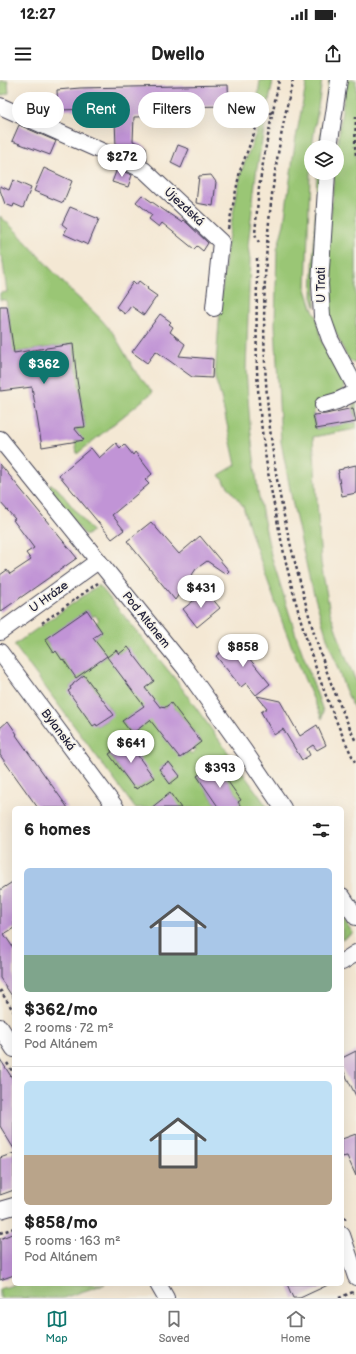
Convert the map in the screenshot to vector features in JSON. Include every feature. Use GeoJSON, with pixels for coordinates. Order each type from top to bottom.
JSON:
{"type":"FeatureCollection","features":[{"type":"Feature","properties":{"kind":"street"},"geometry":{"type":"LineString","coordinates":[[330,140],[339,80]]}},
{"type":"Feature","properties":{"kind":"street","name":"Újezdská"},"geometry":{"type":"LineString","coordinates":[[0,106],[144,170],[221,242]]}},
{"type":"Feature","properties":{"kind":"street","name":"U Trati"},"geometry":{"type":"LineString","coordinates":[[327,180],[320,284],[322,316],[330,339],[356,388]]}},
{"type":"Feature","properties":{"kind":"street"},"geometry":{"type":"LineString","coordinates":[[214,308],[221,242]]}},
{"type":"Feature","properties":{"kind":"street"},"geometry":{"type":"LineString","coordinates":[[323,405],[337,401],[356,392]]}},
{"type":"Feature","properties":{"kind":"street","name":"Pod Altánem"},"geometry":{"type":"LineString","coordinates":[[0,439],[185,668],[246,752],[282,806]]}},
{"type":"Feature","properties":{"kind":"street","name":"U Hráze"},"geometry":{"type":"LineString","coordinates":[[0,632],[98,561]]}},
{"type":"Feature","properties":{"kind":"street","name":"Bylanská"},"geometry":{"type":"LineString","coordinates":[[0,652],[115,806]]}},
{"type":"Feature","properties":{"kind":"street"},"geometry":{"type":"LineString","coordinates":[[344,899],[356,916]]}},
{"type":"Feature","properties":{"kind":"street"},"geometry":{"type":"LineString","coordinates":[[344,961],[356,953]]}},
{"type":"Feature","properties":{"kind":"street"},"geometry":{"type":"LineString","coordinates":[[0,1027],[12,1046]]}},
{"type":"Feature","properties":{"kind":"street"},"geometry":{"type":"LineString","coordinates":[[0,1210],[12,1207]]}},
{"type":"Feature","properties":{"kind":"street"},"geometry":{"type":"LineString","coordinates":[[344,1243],[355,1284]]}},
{"type":"Feature","properties":{"kind":"street"},"geometry":{"type":"LineString","coordinates":[[159,1286],[166,1298]]}},
{"type":"Feature","properties":{"kind":"path"},"geometry":{"type":"LineString","coordinates":[[259,243],[255,234],[259,188],[272,112],[280,80]]}},
{"type":"Feature","properties":{"kind":"path"},"geometry":{"type":"LineString","coordinates":[[293,80],[278,154],[270,217],[266,273],[265,322],[269,412],[278,486],[293,557],[311,623],[331,682],[356,742]]}},
{"type":"Feature","properties":{"kind":"path"},"geometry":{"type":"LineString","coordinates":[[221,242],[226,240],[240,171],[259,120],[272,112]]}},
{"type":"Feature","properties":{"kind":"path"},"geometry":{"type":"LineString","coordinates":[[356,116],[354,146],[356,156]]}},
{"type":"Feature","properties":{"kind":"path"},"geometry":{"type":"LineString","coordinates":[[258,258],[256,322],[257,371],[264,448],[275,513],[290,584],[307,640],[325,691],[356,764]]}},
{"type":"Feature","properties":{"kind":"path"},"geometry":{"type":"LineString","coordinates":[[36,626],[100,581]]}},
{"type":"Feature","properties":{"kind":"path"},"geometry":{"type":"LineString","coordinates":[[0,990],[12,1006]]}},
{"type":"Feature","properties":{"kind":"path"},"geometry":{"type":"LineString","coordinates":[[0,1233],[12,1229]]}},
{"type":"Feature","properties":{"kind":"path"},"geometry":{"type":"LineString","coordinates":[[339,1298],[355,1284]]}},
{"type":"Feature","properties":{"kind":"green space"},"geometry":{"type":"Polygon","coordinates":[[[260,80],[273,80],[269,101],[269,92],[258,92],[260,80]]]}},
{"type":"Feature","properties":{"kind":"green space"},"geometry":{"type":"Polygon","coordinates":[[[307,80],[322,80],[313,140],[304,140],[304,180],[310,180],[306,289],[312,308],[316,315],[324,346],[346,384],[343,391],[317,402],[313,415],[316,429],[355,422],[353,408],[354,401],[356,404],[356,429],[313,437],[321,563],[330,612],[346,658],[356,681],[356,713],[345,689],[327,638],[310,581],[281,442],[275,324],[277,250],[284,224],[295,143],[307,80]]]}},
{"type":"Feature","properties":{"kind":"green space"},"geometry":{"type":"Polygon","coordinates":[[[329,80],[333,80],[326,140],[320,140],[329,80]]]}},
{"type":"Feature","properties":{"kind":"green space"},"geometry":{"type":"Polygon","coordinates":[[[346,80],[356,80],[356,364],[350,361],[347,357],[330,320],[325,294],[333,180],[344,180],[344,140],[338,140],[346,80]]]}},
{"type":"Feature","properties":{"kind":"green space"},"geometry":{"type":"Polygon","coordinates":[[[0,81],[8,81],[9,93],[0,96],[0,81]]]}},
{"type":"Feature","properties":{"kind":"green space"},"geometry":{"type":"Polygon","coordinates":[[[258,128],[264,128],[256,174],[248,246],[250,260],[246,370],[250,425],[258,492],[271,555],[296,635],[323,711],[322,719],[284,627],[243,506],[219,475],[236,465],[221,397],[215,378],[220,308],[228,240],[241,172],[258,128]]]}},
{"type":"Feature","properties":{"kind":"green space"},"geometry":{"type":"Polygon","coordinates":[[[317,180],[322,180],[315,307],[312,297],[317,180]]]}},
{"type":"Feature","properties":{"kind":"green space"},"geometry":{"type":"Polygon","coordinates":[[[0,216],[113,333],[137,374],[153,392],[77,454],[75,441],[78,441],[76,428],[85,426],[73,344],[5,354],[12,339],[6,300],[0,300],[0,293],[7,292],[2,256],[0,256],[0,216]]]}},
{"type":"Feature","properties":{"kind":"green space"},"geometry":{"type":"Polygon","coordinates":[[[51,484],[58,489],[92,531],[86,536],[46,489],[51,484]]]}},
{"type":"Feature","properties":{"kind":"green space"},"geometry":{"type":"Polygon","coordinates":[[[99,585],[176,680],[267,806],[241,806],[238,802],[241,800],[217,766],[209,770],[208,768],[202,772],[203,775],[198,778],[218,806],[134,806],[14,645],[99,585]],[[87,610],[45,640],[54,652],[56,651],[62,660],[86,671],[95,664],[92,658],[96,664],[106,657],[101,651],[83,646],[102,632],[96,623],[99,620],[95,615],[92,617],[87,610]],[[128,647],[119,654],[116,650],[108,657],[148,691],[145,688],[128,647]],[[83,676],[70,687],[97,726],[107,720],[112,712],[87,678],[83,676]],[[171,703],[164,708],[162,706],[157,710],[180,758],[189,751],[191,754],[196,750],[194,747],[201,741],[171,703]],[[132,714],[122,721],[132,734],[142,726],[132,714]],[[113,748],[111,750],[112,752],[109,754],[134,788],[135,787],[137,789],[154,778],[113,748]],[[169,762],[159,769],[170,784],[180,776],[169,762]]]}},
{"type":"Feature","properties":{"kind":"green space"},"geometry":{"type":"Polygon","coordinates":[[[344,920],[353,933],[344,939],[344,920]]]}},
{"type":"Feature","properties":{"kind":"green space"},"geometry":{"type":"Polygon","coordinates":[[[12,1285],[99,1286],[63,1298],[0,1298],[0,1289],[12,1285]]]}},
{"type":"Feature","properties":{"kind":"building"},"geometry":{"type":"Polygon","coordinates":[[[228,85],[228,92],[213,92],[213,106],[205,106],[205,92],[138,92],[138,117],[134,117],[133,141],[146,147],[147,161],[116,147],[115,128],[130,128],[130,92],[72,92],[72,110],[64,110],[64,92],[57,92],[57,90],[80,88],[228,85]]]}},
{"type":"Feature","properties":{"kind":"building"},"geometry":{"type":"Polygon","coordinates":[[[18,128],[26,128],[56,141],[50,155],[12,141],[18,128]]]}},
{"type":"Feature","properties":{"kind":"building"},"geometry":{"type":"Polygon","coordinates":[[[178,145],[189,149],[181,168],[171,163],[178,145]]]}},
{"type":"Feature","properties":{"kind":"building"},"geometry":{"type":"Polygon","coordinates":[[[44,168],[72,181],[63,203],[34,191],[44,168]]]}},
{"type":"Feature","properties":{"kind":"building"},"geometry":{"type":"Polygon","coordinates":[[[117,169],[132,175],[128,187],[112,182],[117,169]]]}},
{"type":"Feature","properties":{"kind":"building"},"geometry":{"type":"Polygon","coordinates":[[[211,175],[216,182],[213,206],[196,203],[199,176],[211,175]]]}},
{"type":"Feature","properties":{"kind":"building"},"geometry":{"type":"Polygon","coordinates":[[[13,180],[31,188],[23,208],[14,204],[13,207],[5,204],[0,190],[0,186],[9,190],[13,180]]]}},
{"type":"Feature","properties":{"kind":"building"},"geometry":{"type":"Polygon","coordinates":[[[142,195],[181,222],[183,220],[187,223],[208,243],[203,251],[197,246],[194,249],[162,223],[159,227],[149,219],[152,215],[136,202],[142,195]]]}},
{"type":"Feature","properties":{"kind":"building"},"geometry":{"type":"Polygon","coordinates":[[[70,207],[99,219],[88,245],[64,234],[67,228],[62,224],[70,207]]]}},
{"type":"Feature","properties":{"kind":"building"},"geometry":{"type":"Polygon","coordinates":[[[139,281],[157,296],[144,315],[131,306],[125,314],[116,307],[133,282],[136,285],[139,281]]]}},
{"type":"Feature","properties":{"kind":"building"},"geometry":{"type":"Polygon","coordinates":[[[0,306],[7,306],[14,353],[73,344],[85,427],[74,428],[84,440],[42,447],[32,387],[0,391],[0,306]]]}},
{"type":"Feature","properties":{"kind":"building"},"geometry":{"type":"Polygon","coordinates":[[[160,314],[171,322],[169,324],[173,327],[170,332],[185,344],[179,356],[213,359],[212,378],[192,377],[156,351],[147,363],[132,352],[160,314]]]}},
{"type":"Feature","properties":{"kind":"building"},"geometry":{"type":"Polygon","coordinates":[[[353,408],[356,422],[316,429],[313,415],[326,414],[353,408]]]}},
{"type":"Feature","properties":{"kind":"building"},"geometry":{"type":"Polygon","coordinates":[[[116,443],[120,448],[124,444],[133,455],[135,452],[152,474],[145,480],[149,484],[112,515],[124,530],[112,539],[59,475],[91,448],[99,458],[116,443]]]}},
{"type":"Feature","properties":{"kind":"building"},"geometry":{"type":"Polygon","coordinates":[[[0,464],[77,558],[0,612],[0,575],[7,570],[10,574],[31,560],[26,553],[34,548],[13,520],[15,519],[0,502],[0,464]]]}},
{"type":"Feature","properties":{"kind":"building"},"geometry":{"type":"Polygon","coordinates":[[[356,465],[356,493],[342,496],[338,470],[356,465]]]}},
{"type":"Feature","properties":{"kind":"building"},"geometry":{"type":"Polygon","coordinates":[[[151,522],[179,554],[200,536],[229,571],[226,574],[207,561],[196,569],[175,600],[127,541],[151,522]]]}},
{"type":"Feature","properties":{"kind":"building"},"geometry":{"type":"Polygon","coordinates":[[[206,591],[220,608],[197,627],[183,609],[206,591]]]}},
{"type":"Feature","properties":{"kind":"building"},"geometry":{"type":"Polygon","coordinates":[[[87,610],[102,632],[93,638],[107,656],[76,678],[56,651],[54,653],[45,639],[87,610]]]}},
{"type":"Feature","properties":{"kind":"building"},"geometry":{"type":"Polygon","coordinates":[[[235,641],[270,684],[256,695],[246,683],[241,687],[216,656],[235,641]]]}},
{"type":"Feature","properties":{"kind":"building"},"geometry":{"type":"Polygon","coordinates":[[[128,647],[154,681],[145,688],[160,707],[162,706],[164,708],[171,703],[201,742],[180,758],[150,720],[132,734],[122,721],[144,706],[107,657],[116,650],[119,654],[128,647]]]}},
{"type":"Feature","properties":{"kind":"building"},"geometry":{"type":"Polygon","coordinates":[[[84,675],[114,715],[97,726],[96,724],[93,726],[68,691],[71,689],[70,687],[73,684],[84,675]]]}},
{"type":"Feature","properties":{"kind":"building"},"geometry":{"type":"Polygon","coordinates":[[[257,696],[280,701],[300,736],[317,725],[326,745],[317,750],[313,745],[307,749],[310,755],[302,760],[283,729],[274,735],[261,712],[267,708],[257,696]]]}},
{"type":"Feature","properties":{"kind":"building"},"geometry":{"type":"Polygon","coordinates":[[[8,721],[17,734],[16,735],[67,806],[37,806],[0,755],[0,728],[8,721]]]}},
{"type":"Feature","properties":{"kind":"building"},"geometry":{"type":"Polygon","coordinates":[[[125,738],[154,778],[136,789],[109,754],[112,752],[112,747],[125,738]]]}},
{"type":"Feature","properties":{"kind":"building"},"geometry":{"type":"Polygon","coordinates":[[[169,762],[180,776],[170,784],[159,769],[169,762]]]}},
{"type":"Feature","properties":{"kind":"building"},"geometry":{"type":"Polygon","coordinates":[[[217,766],[241,800],[238,802],[241,806],[218,806],[197,776],[208,768],[209,770],[217,766]]]}},
{"type":"Feature","properties":{"kind":"building"},"geometry":{"type":"Polygon","coordinates":[[[170,793],[180,806],[154,806],[170,793]]]}},
{"type":"Feature","properties":{"kind":"building"},"geometry":{"type":"Polygon","coordinates":[[[12,882],[12,929],[4,934],[12,946],[12,996],[0,978],[0,890],[12,882]]]}},
{"type":"Feature","properties":{"kind":"building"},"geometry":{"type":"Polygon","coordinates":[[[356,1051],[356,1096],[344,1072],[344,1057],[356,1051]]]}},
{"type":"Feature","properties":{"kind":"building"},"geometry":{"type":"Polygon","coordinates":[[[0,1059],[12,1078],[12,1146],[0,1126],[0,1059]]]}},
{"type":"Feature","properties":{"kind":"building"},"geometry":{"type":"Polygon","coordinates":[[[356,1134],[356,1176],[347,1156],[344,1157],[344,1138],[356,1134]]]}},
{"type":"Feature","properties":{"kind":"building"},"geometry":{"type":"Polygon","coordinates":[[[12,1154],[12,1191],[0,1195],[0,1158],[12,1154]]]}},
{"type":"Feature","properties":{"kind":"building"},"geometry":{"type":"Polygon","coordinates":[[[12,1234],[12,1276],[0,1280],[0,1239],[12,1234]]]}},
{"type":"Feature","properties":{"kind":"building"},"geometry":{"type":"Polygon","coordinates":[[[288,1286],[326,1286],[300,1298],[293,1298],[288,1286]]]}}]}
